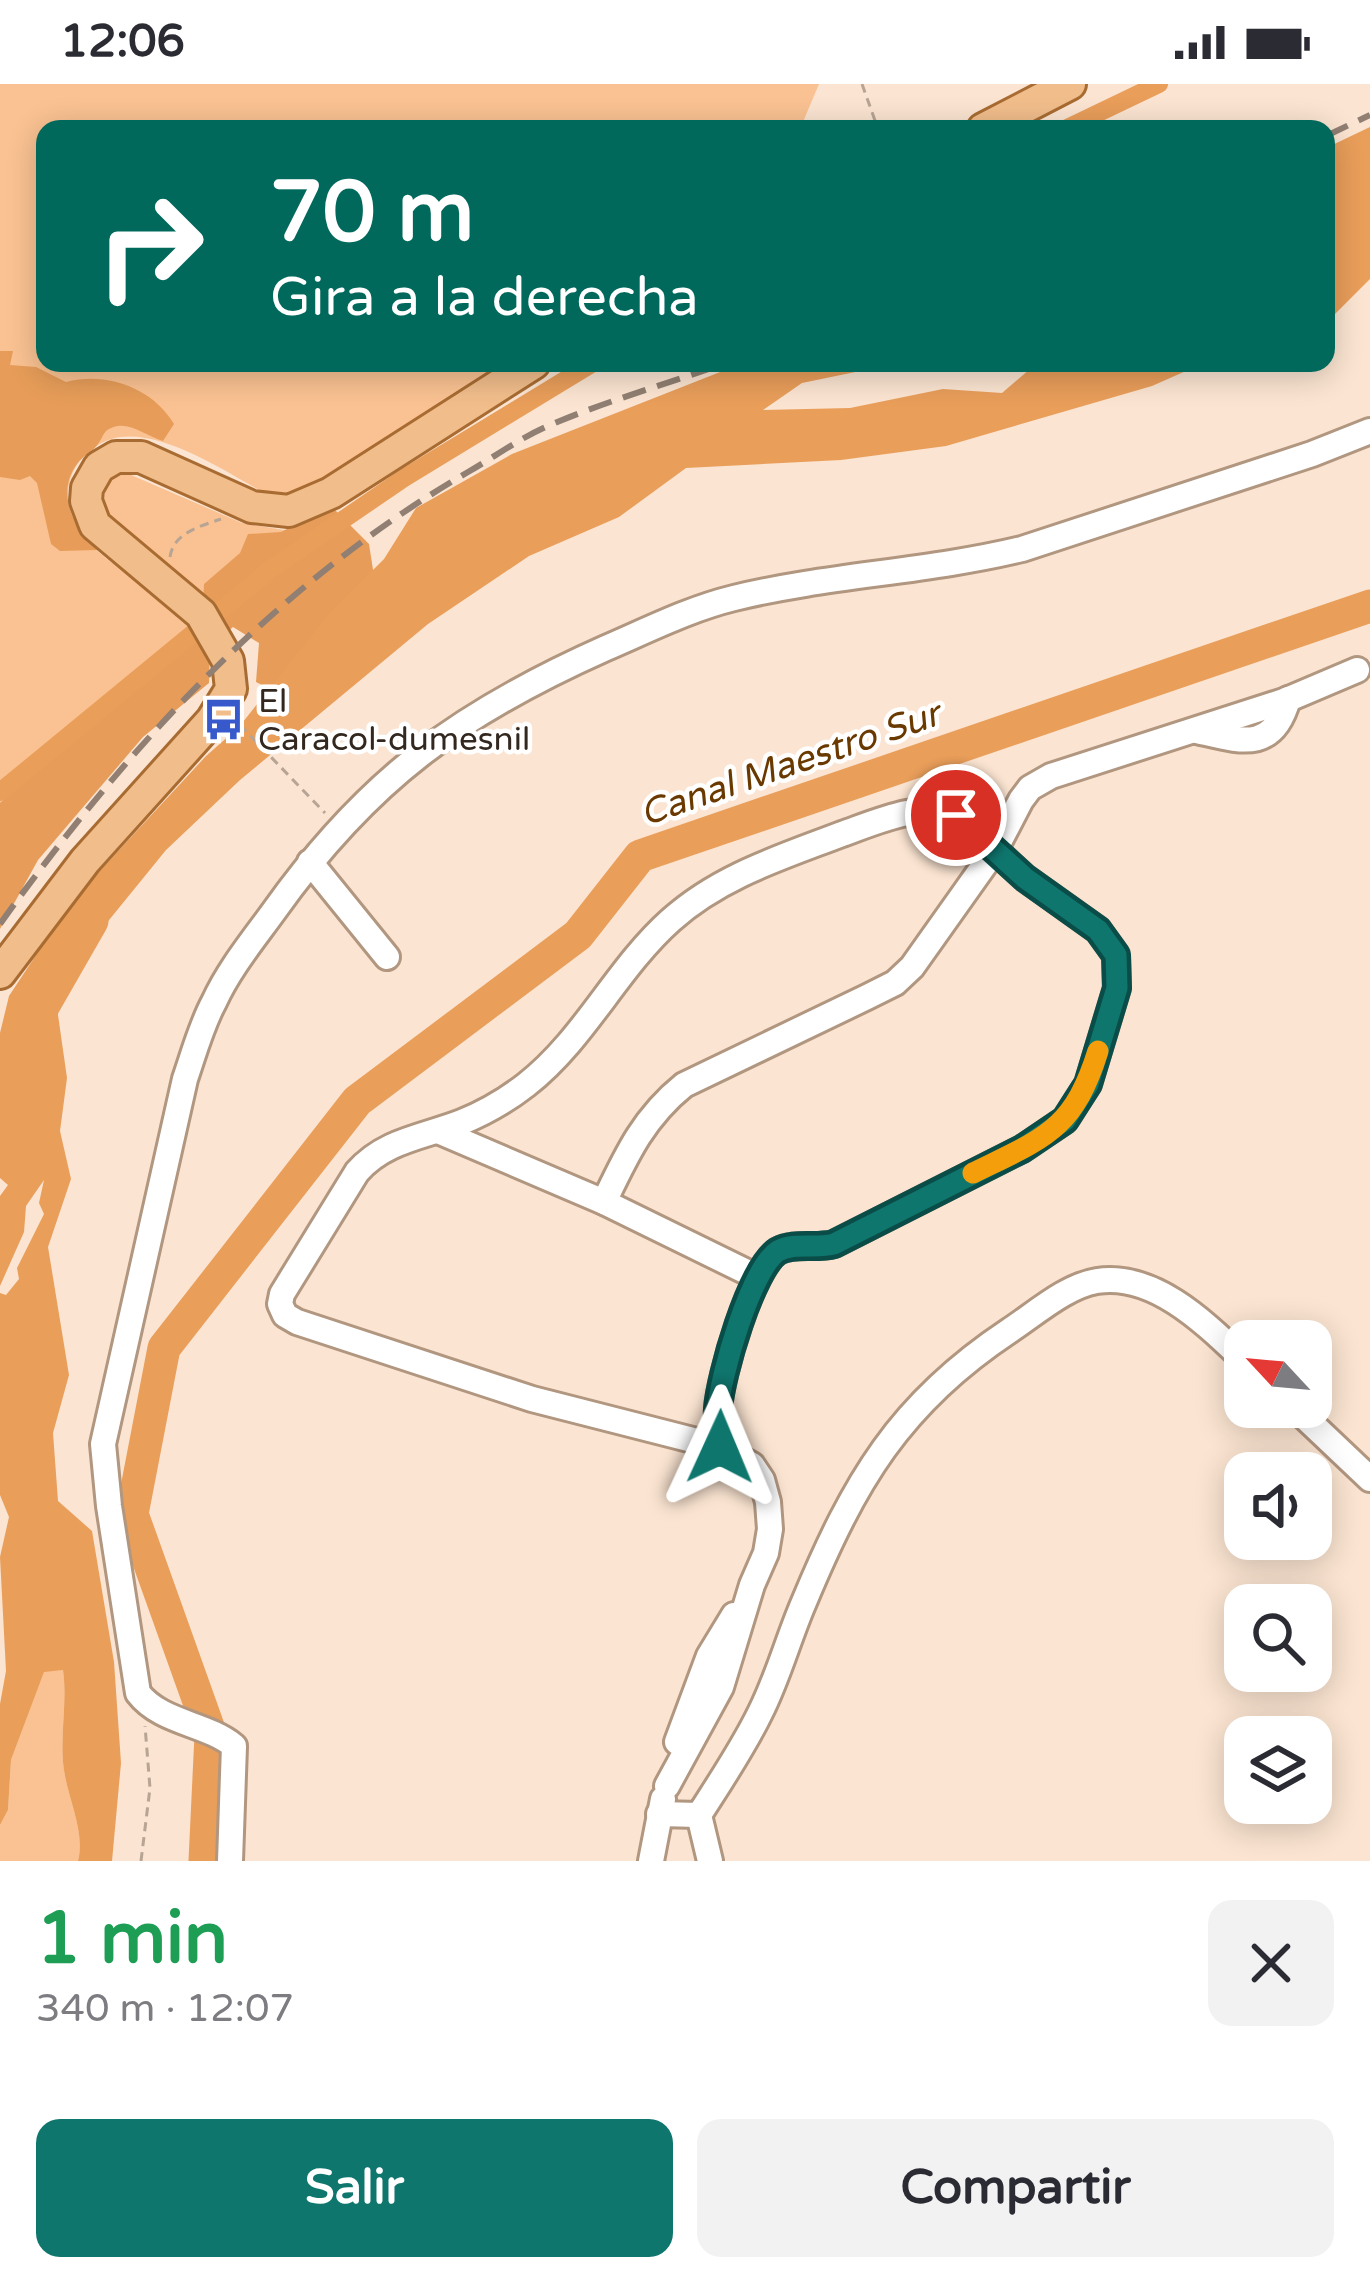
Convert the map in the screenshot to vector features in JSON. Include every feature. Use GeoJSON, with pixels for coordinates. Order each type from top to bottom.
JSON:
{"type":"FeatureCollection","features":[{"type":"Feature","properties":{"kind":"main road"},"geometry":{"type":"LineString","coordinates":[[1000,120],[1066,85]]}},
{"type":"Feature","properties":{"kind":"main road"},"geometry":{"type":"LineString","coordinates":[[0,973],[85,861],[227,699],[233,679],[201,614],[95,525],[86,501],[87,488],[99,467],[116,457],[141,457],[252,507],[289,511],[331,493],[520,372]]}},
{"type":"Feature","properties":{"kind":"street"},"geometry":{"type":"LineString","coordinates":[[230,1861],[234,1746],[144,1701],[138,1693],[104,1465],[110,1407],[185,1079],[202,1028],[234,968],[310,862],[376,789],[450,730],[543,676],[695,609],[739,597],[1022,549],[1312,454],[1370,430]]}},
{"type":"Feature","properties":{"kind":"street"},"geometry":{"type":"LineString","coordinates":[[604,1202],[634,1137],[663,1102],[717,1066],[895,982],[929,946],[995,850],[1021,800],[1042,780],[1288,699],[1357,670]]}},
{"type":"Feature","properties":{"kind":"street"},"geometry":{"type":"LineString","coordinates":[[651,1861],[659,1814],[700,1677],[766,1553],[770,1528],[762,1480],[752,1465],[720,1447],[532,1400],[285,1315],[282,1294],[357,1172],[373,1154],[468,1120],[526,1086],[599,1009],[668,922],[746,871],[869,824],[928,810],[956,815],[1035,886],[1098,930],[1116,955],[1117,988],[1078,1103],[1065,1120],[1022,1149],[834,1244],[779,1250],[755,1276],[722,1387],[720,1447]]}},
{"type":"Feature","properties":{"kind":"street"},"geometry":{"type":"LineString","coordinates":[[310,862],[387,957]]}},
{"type":"Feature","properties":{"kind":"street"},"geometry":{"type":"LineString","coordinates":[[437,1130],[604,1202],[755,1276]]}},
{"type":"Feature","properties":{"kind":"street"},"geometry":{"type":"LineString","coordinates":[[710,1861],[699,1815],[760,1714],[805,1599],[868,1468],[932,1389],[1063,1296],[1096,1281],[1163,1294],[1224,1341]]}},
{"type":"Feature","properties":{"kind":"street"},"geometry":{"type":"LineString","coordinates":[[1316,1428],[1370,1479]]}},
{"type":"Feature","properties":{"kind":"street"},"geometry":{"type":"LineString","coordinates":[[659,1814],[699,1815]]}},
{"type":"Feature","properties":{"kind":"path"},"geometry":{"type":"LineString","coordinates":[[862,84],[875,120]]}},
{"type":"Feature","properties":{"kind":"path"},"geometry":{"type":"LineString","coordinates":[[174,589],[172,546],[196,527],[252,507]]}},
{"type":"Feature","properties":{"kind":"path"},"geometry":{"type":"LineString","coordinates":[[237,721],[311,798]]}},
{"type":"Feature","properties":{"kind":"path"},"geometry":{"type":"LineString","coordinates":[[141,1861],[150,1788],[144,1701]]}},
{"type":"Feature","properties":{"kind":"shaded area"},"geometry":{"type":"Polygon","coordinates":[[[0,84],[819,84],[804,120],[36,120],[36,372],[496,372],[294,495],[272,497],[160,441],[115,438],[84,456],[73,472],[68,493],[80,532],[182,617],[200,670],[0,881],[0,84]]]}},
{"type":"Feature","properties":{"kind":"shaded area"},"geometry":{"type":"Polygon","coordinates":[[[1370,127],[1370,279],[1335,314],[1335,144],[1370,127]]]}},
{"type":"Feature","properties":{"kind":"shaded area"},"geometry":{"type":"Polygon","coordinates":[[[0,351],[13,351],[10,365],[36,367],[36,372],[66,382],[97,379],[127,385],[154,401],[174,424],[163,441],[129,427],[110,429],[77,464],[68,487],[70,510],[97,550],[60,551],[51,544],[37,483],[30,476],[20,480],[0,477],[0,351]]]}},
{"type":"Feature","properties":{"kind":"shaded area"},"geometry":{"type":"Polygon","coordinates":[[[720,372],[855,372],[802,383],[763,410],[850,408],[943,389],[1002,393],[1026,372],[1184,372],[1152,386],[946,446],[841,460],[686,468],[619,517],[529,556],[428,624],[240,780],[166,850],[105,925],[60,970],[58,1015],[67,1078],[60,1131],[71,1179],[48,1247],[69,1375],[53,1433],[58,1501],[92,1531],[114,1662],[121,1763],[112,1861],[78,1861],[78,1829],[63,1763],[63,1670],[44,1672],[11,1760],[8,1810],[0,1825],[0,1704],[6,1671],[0,1557],[9,1517],[0,1495],[0,1293],[6,1295],[19,1279],[17,1268],[44,1214],[39,1203],[44,1180],[26,1206],[24,1232],[0,1286],[0,1196],[8,1185],[0,1178],[0,1033],[9,996],[71,902],[206,756],[239,727],[327,616],[384,559],[416,508],[512,454],[720,372]]]}},
{"type":"Feature","properties":{"kind":"shaded area"},"geometry":{"type":"Polygon","coordinates":[[[122,471],[242,523],[290,531],[210,611],[106,512],[106,488],[122,471]]]}},
{"type":"Feature","properties":{"kind":"shaded area"},"geometry":{"type":"Polygon","coordinates":[[[331,506],[369,544],[374,576],[280,694],[256,682],[259,643],[233,627],[210,647],[209,683],[143,737],[38,860],[0,929],[0,803],[202,626],[204,584],[240,553],[248,534],[281,532],[331,506]]]}},
{"type":"Feature","properties":{"kind":"shaded area"},"geometry":{"type":"Polygon","coordinates":[[[63,1670],[63,1763],[78,1829],[78,1861],[0,1861],[0,1825],[8,1810],[11,1760],[44,1671],[63,1670]]]}},
{"type":"Feature","properties":{"kind":"waterway"},"geometry":{"type":"LineString","coordinates":[[1084,120],[1159,84]]}},
{"type":"Feature","properties":{"kind":"waterway"},"geometry":{"type":"LineString","coordinates":[[0,792],[271,569],[404,478],[578,372]]}},
{"type":"Feature","properties":{"kind":"waterway","name":"Canal Maestro Sur"},"geometry":{"type":"LineString","coordinates":[[205,1861],[211,1735],[132,1514],[164,1348],[357,1101],[578,935],[640,856],[1370,606]]}},
{"type":"Feature","properties":{"kind":"waterway"},"geometry":{"type":"LineString","coordinates":[[37,1017],[92,921]]}},
{"type":"Feature","properties":{"kind":"railway"},"geometry":{"type":"LineString","coordinates":[[1335,132],[1370,115]]}},
{"type":"Feature","properties":{"kind":"railway"},"geometry":{"type":"LineString","coordinates":[[0,924],[154,732],[210,673],[332,564],[398,516],[532,433],[700,372]]}},
{"type":"Feature","properties":{"kind":"slow traffic"},"geometry":{"type":"LineString","coordinates":[[973,1173],[1022,1149],[1065,1120],[1088,1084],[1098,1051]]}},
{"type":"Feature","properties":{"kind":"place","name":"El Caracol-dumesnil"},"geometry":{"type":"Point","coordinates":[224,720]}},
{"type":"Feature","properties":{"kind":"route"},"geometry":{"type":"LineString","coordinates":[[720,1447],[722,1387],[755,1276],[767,1260],[789,1246],[834,1244],[1022,1149],[1065,1120],[1088,1084],[1117,988],[1116,955],[1098,930],[1025,878],[956,815]]}}]}
